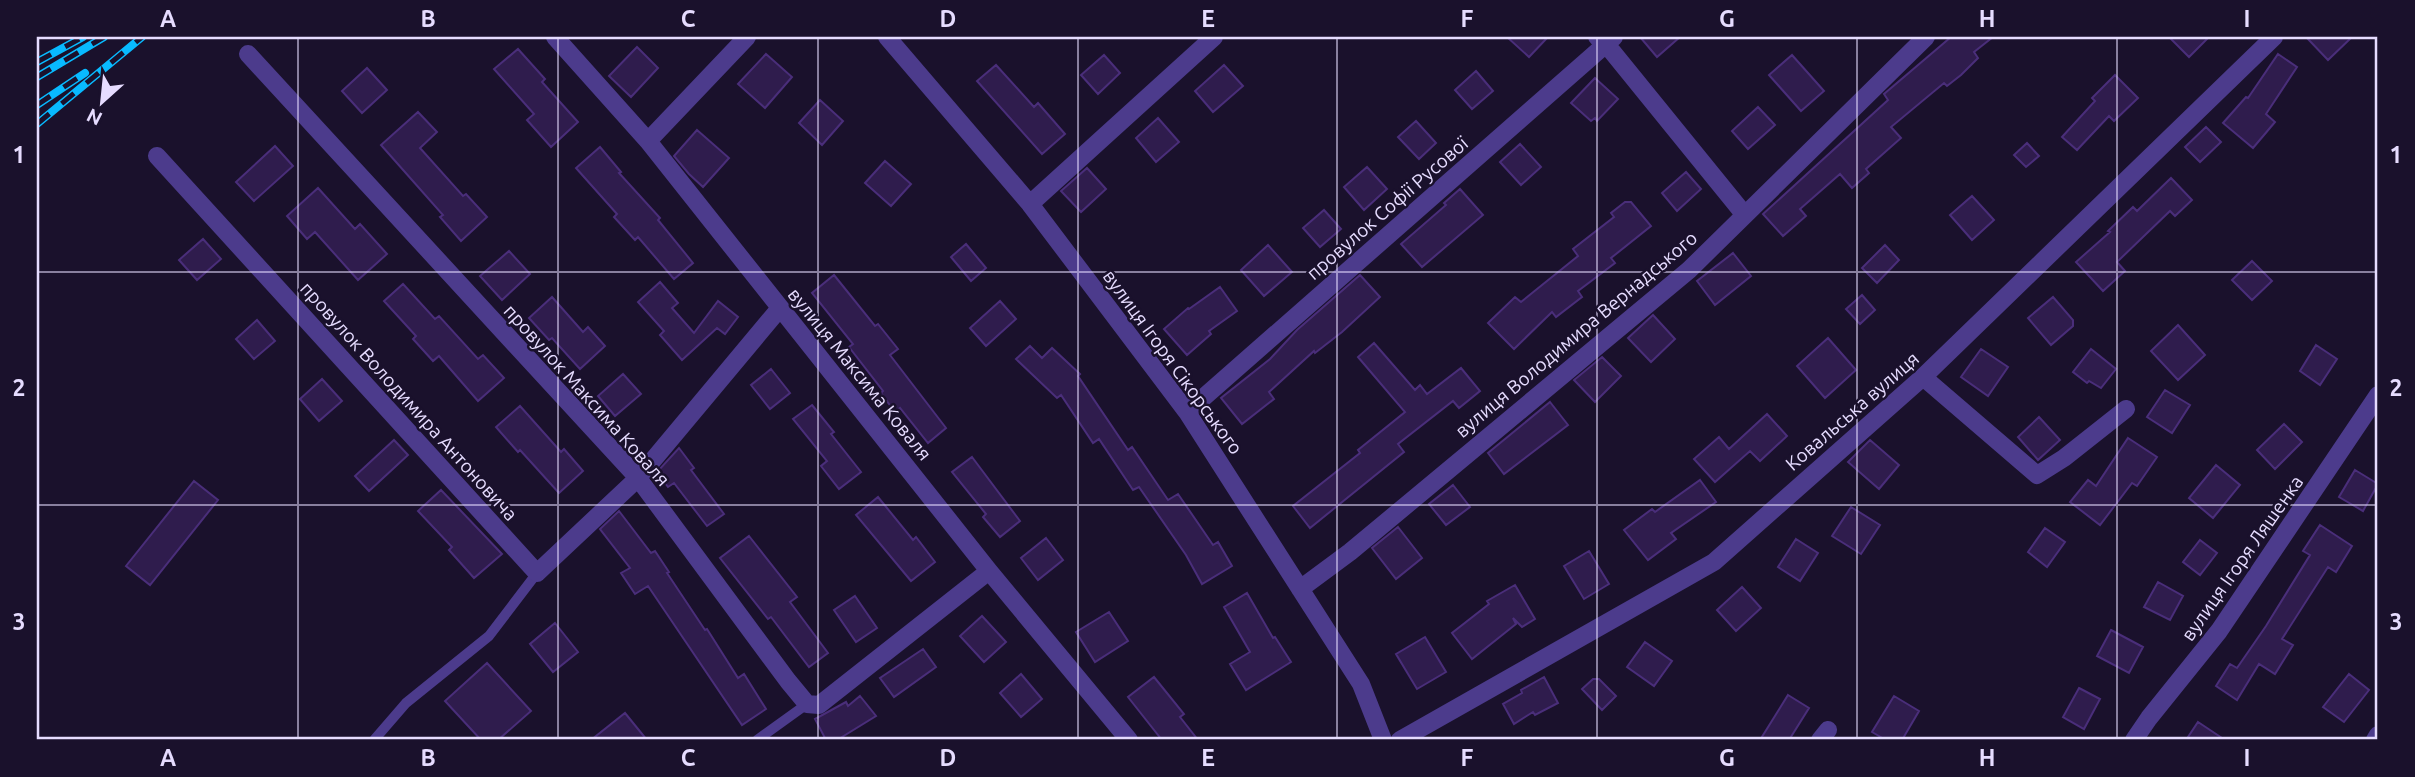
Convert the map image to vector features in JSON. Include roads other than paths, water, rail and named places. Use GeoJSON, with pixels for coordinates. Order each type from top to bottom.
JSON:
{"type":"FeatureCollection","features":[{"type":"Feature","properties":{"kind":"street","name":"вулиця Максима Коваля"},"geometry":{"type":"LineString","coordinates":[[555,37],[648,141],[989,571],[1129,740]]}},
{"type":"Feature","properties":{"kind":"street"},"geometry":{"type":"LineString","coordinates":[[648,141],[747,37]]}},
{"type":"Feature","properties":{"kind":"street","name":"вулиця Ігоря Сікорського"},"geometry":{"type":"LineString","coordinates":[[887,37],[1030,204],[1187,412],[1361,684],[1383,740]]}},
{"type":"Feature","properties":{"kind":"street"},"geometry":{"type":"LineString","coordinates":[[1030,204],[1214,37]]}},
{"type":"Feature","properties":{"kind":"street","name":"вулиця Володимира Вернадського"},"geometry":{"type":"LineString","coordinates":[[1300,589],[1350,552],[1689,270],[1926,37]]}},
{"type":"Feature","properties":{"kind":"street","name":"Ковальська вулиця"},"geometry":{"type":"LineString","coordinates":[[1399,740],[1714,562],[1923,377],[2274,37]]}},
{"type":"Feature","properties":{"kind":"street"},"geometry":{"type":"LineString","coordinates":[[1606,39],[1744,215]]}},
{"type":"Feature","properties":{"kind":"street","name":"провулок Софії Русової"},"geometry":{"type":"LineString","coordinates":[[1187,412],[1606,39]]}},
{"type":"Feature","properties":{"kind":"street","name":"провулок Максима Коваля"},"geometry":{"type":"LineString","coordinates":[[248,54],[638,478],[807,704]]}},
{"type":"Feature","properties":{"kind":"street","name":"провулок Володимира Антоновича"},"geometry":{"type":"LineString","coordinates":[[157,156],[537,573]]}},
{"type":"Feature","properties":{"kind":"street"},"geometry":{"type":"LineString","coordinates":[[537,573],[638,478],[780,308]]}},
{"type":"Feature","properties":{"kind":"street"},"geometry":{"type":"LineString","coordinates":[[1923,377],[2037,475],[2064,458],[2126,409]]}},
{"type":"Feature","properties":{"kind":"street","name":"вулиця Ігоря Ляшенка"},"geometry":{"type":"LineString","coordinates":[[2134,740],[2219,631],[2378,395]]}},
{"type":"Feature","properties":{"kind":"street"},"geometry":{"type":"LineString","coordinates":[[807,704],[819,705],[989,571]]}},
{"type":"Feature","properties":{"kind":"street"},"geometry":{"type":"LineString","coordinates":[[2375,740],[2378,735]]}},
{"type":"Feature","properties":{"kind":"lane"},"geometry":{"type":"LineString","coordinates":[[374,740],[406,703],[489,636],[537,573]]}},
{"type":"Feature","properties":{"kind":"lane"},"geometry":{"type":"LineString","coordinates":[[757,740],[807,704]]}},
{"type":"Feature","properties":{"kind":"railway"},"geometry":{"type":"LineString","coordinates":[[37,62],[83,37]]}},
{"type":"Feature","properties":{"kind":"railway"},"geometry":{"type":"LineString","coordinates":[[37,77],[104,37]]}},
{"type":"Feature","properties":{"kind":"railway"},"geometry":{"type":"LineString","coordinates":[[37,124],[142,37]]}},
{"type":"Feature","properties":{"kind":"railway"},"geometry":{"type":"LineString","coordinates":[[37,105],[85,73]]}}]}
